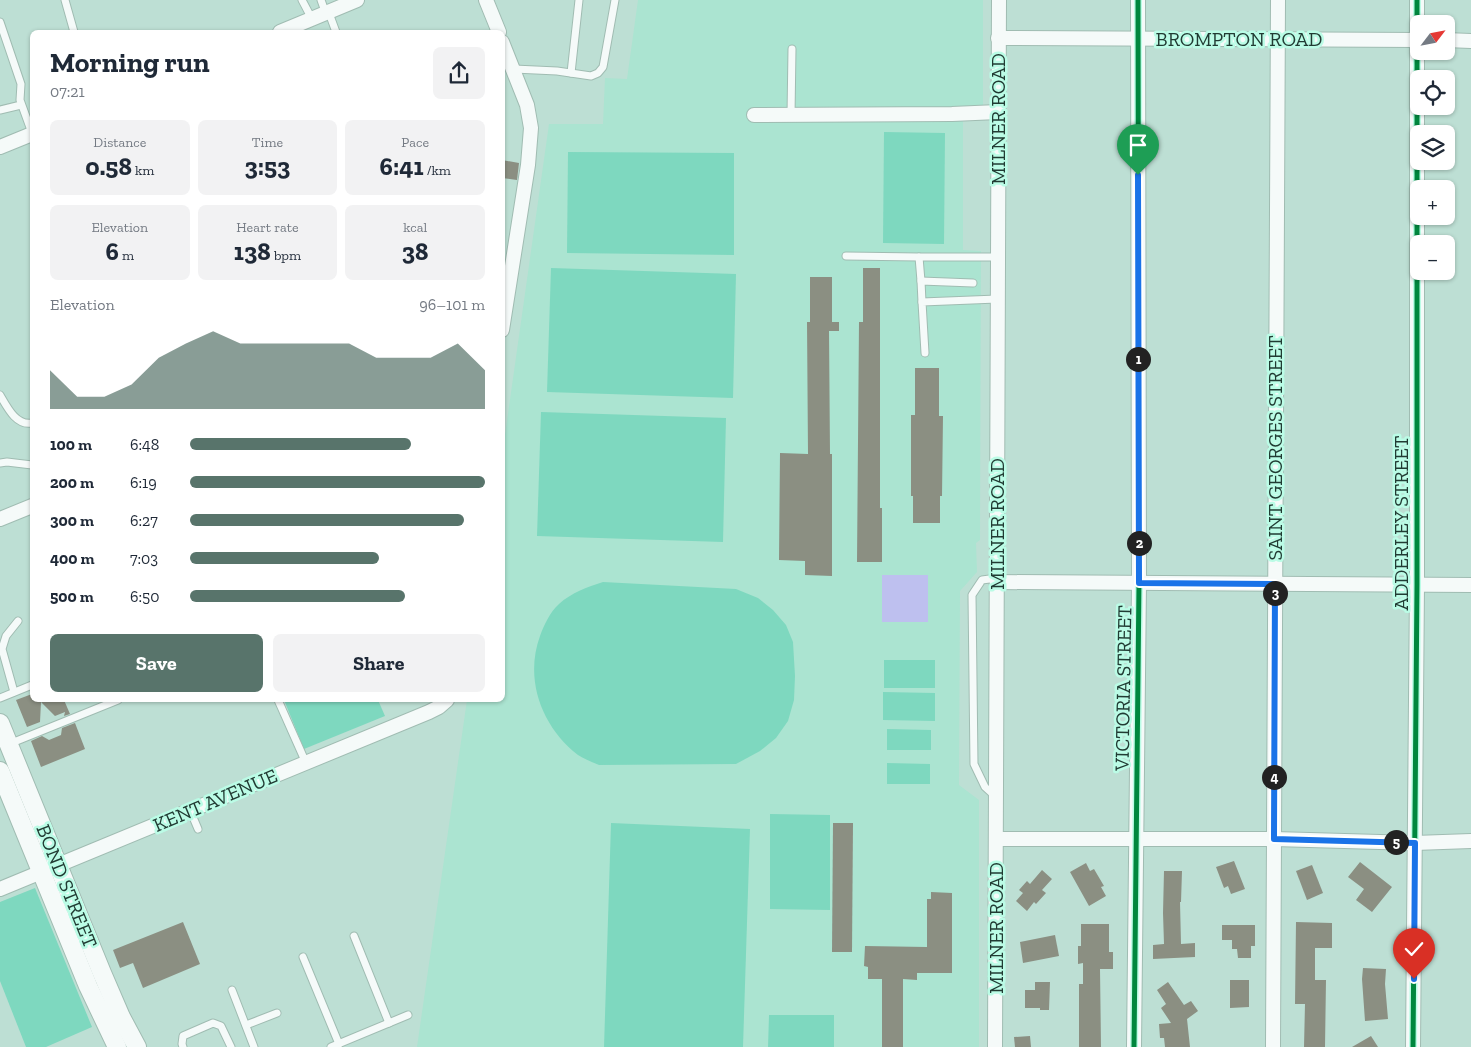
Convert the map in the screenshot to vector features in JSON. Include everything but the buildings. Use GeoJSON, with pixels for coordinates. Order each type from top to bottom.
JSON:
{"type":"FeatureCollection","features":[{"type":"Feature","properties":{"kind":"street"},"geometry":{"type":"LineString","coordinates":[[285,30],[357,0]]}},
{"type":"Feature","properties":{"kind":"street"},"geometry":{"type":"LineString","coordinates":[[486,0],[498,30]]}},
{"type":"Feature","properties":{"kind":"street","name":"MILNER ROAD"},"geometry":{"type":"LineString","coordinates":[[995,1047],[999,0]]}},
{"type":"Feature","properties":{"kind":"street","name":"VICTORIA STREET"},"geometry":{"type":"LineString","coordinates":[[1134,1047],[1139,583],[1138,0]]}},
{"type":"Feature","properties":{"kind":"street","name":"SAINT GEORGES STREET"},"geometry":{"type":"LineString","coordinates":[[1273,1047],[1278,0]]}},
{"type":"Feature","properties":{"kind":"street","name":"ADDERLEY STREET"},"geometry":{"type":"LineString","coordinates":[[1416,0],[1417,15]]}},
{"type":"Feature","properties":{"kind":"street","name":"BROMPTON ROAD"},"geometry":{"type":"LineString","coordinates":[[998,38],[1410,40]]}},
{"type":"Feature","properties":{"kind":"street"},"geometry":{"type":"LineString","coordinates":[[1455,40],[1471,40]]}},
{"type":"Feature","properties":{"kind":"street"},"geometry":{"type":"LineString","coordinates":[[505,49],[527,105],[531,128],[528,165],[505,303]]}},
{"type":"Feature","properties":{"kind":"street","name":"ADDERLEY STREET"},"geometry":{"type":"LineString","coordinates":[[1413,1047],[1417,585],[1418,60]]}},
{"type":"Feature","properties":{"kind":"street"},"geometry":{"type":"LineString","coordinates":[[754,115],[998,112]]}},
{"type":"Feature","properties":{"kind":"street"},"geometry":{"type":"LineString","coordinates":[[0,147],[30,134]]}},
{"type":"Feature","properties":{"kind":"street"},"geometry":{"type":"LineString","coordinates":[[0,519],[30,507]]}},
{"type":"Feature","properties":{"kind":"street"},"geometry":{"type":"LineString","coordinates":[[997,580],[1139,583],[1471,585]]}},
{"type":"Feature","properties":{"kind":"street","name":"KENT AVENUE"},"geometry":{"type":"LineString","coordinates":[[0,889],[429,712],[444,702]]}},
{"type":"Feature","properties":{"kind":"street","name":"BOND STREET"},"geometry":{"type":"LineString","coordinates":[[0,723],[102,973],[137,1047]]}},
{"type":"Feature","properties":{"kind":"street","name":"BOND STREET"},"geometry":{"type":"LineString","coordinates":[[0,771],[88,986],[117,1047]]}},
{"type":"Feature","properties":{"kind":"street"},"geometry":{"type":"LineString","coordinates":[[996,839],[1274,839],[1415,843],[1471,841]]}},
{"type":"Feature","properties":{"kind":"lane"},"geometry":{"type":"LineString","coordinates":[[65,0],[73,30]]}},
{"type":"Feature","properties":{"kind":"lane"},"geometry":{"type":"LineString","coordinates":[[302,0],[312,20]]}},
{"type":"Feature","properties":{"kind":"lane"},"geometry":{"type":"LineString","coordinates":[[321,0],[335,30]]}},
{"type":"Feature","properties":{"kind":"lane"},"geometry":{"type":"LineString","coordinates":[[571,73],[579,0]]}},
{"type":"Feature","properties":{"kind":"lane"},"geometry":{"type":"LineString","coordinates":[[514,69],[595,75],[603,67],[615,0]]}},
{"type":"Feature","properties":{"kind":"lane"},"geometry":{"type":"LineString","coordinates":[[0,22],[21,84],[22,88],[19,96],[30,128]]}},
{"type":"Feature","properties":{"kind":"lane"},"geometry":{"type":"LineString","coordinates":[[791,115],[792,49]]}},
{"type":"Feature","properties":{"kind":"lane"},"geometry":{"type":"LineString","coordinates":[[0,110],[21,105]]}},
{"type":"Feature","properties":{"kind":"lane"},"geometry":{"type":"LineString","coordinates":[[846,256],[997,257]]}},
{"type":"Feature","properties":{"kind":"lane"},"geometry":{"type":"LineString","coordinates":[[919,257],[925,353]]}},
{"type":"Feature","properties":{"kind":"lane"},"geometry":{"type":"LineString","coordinates":[[922,281],[973,283]]}},
{"type":"Feature","properties":{"kind":"lane"},"geometry":{"type":"LineString","coordinates":[[922,302],[997,299]]}},
{"type":"Feature","properties":{"kind":"lane"},"geometry":{"type":"LineString","coordinates":[[0,395],[18,420],[30,424]]}},
{"type":"Feature","properties":{"kind":"lane"},"geometry":{"type":"LineString","coordinates":[[0,464],[8,462],[30,465]]}},
{"type":"Feature","properties":{"kind":"lane"},"geometry":{"type":"LineString","coordinates":[[996,798],[985,787],[974,764],[972,595],[982,580],[997,580]]}},
{"type":"Feature","properties":{"kind":"lane"},"geometry":{"type":"LineString","coordinates":[[14,692],[2,649],[6,636],[18,621]]}},
{"type":"Feature","properties":{"kind":"lane"},"geometry":{"type":"LineString","coordinates":[[0,698],[30,686]]}},
{"type":"Feature","properties":{"kind":"lane"},"geometry":{"type":"LineString","coordinates":[[9,744],[113,702]]}},
{"type":"Feature","properties":{"kind":"lane"},"geometry":{"type":"LineString","coordinates":[[279,702],[306,763]]}},
{"type":"Feature","properties":{"kind":"lane"},"geometry":{"type":"LineString","coordinates":[[190,810],[198,829]]}},
{"type":"Feature","properties":{"kind":"lane"},"geometry":{"type":"LineString","coordinates":[[354,936],[389,1023]]}},
{"type":"Feature","properties":{"kind":"lane"},"geometry":{"type":"LineString","coordinates":[[303,957],[338,1044]]}},
{"type":"Feature","properties":{"kind":"lane"},"geometry":{"type":"LineString","coordinates":[[232,990],[254,1047]]}},
{"type":"Feature","properties":{"kind":"lane"},"geometry":{"type":"LineString","coordinates":[[246,1025],[277,1012]]}},
{"type":"Feature","properties":{"kind":"lane"},"geometry":{"type":"LineString","coordinates":[[331,1047],[408,1015]]}},
{"type":"Feature","properties":{"kind":"lane"},"geometry":{"type":"LineString","coordinates":[[184,1047],[182,1044],[183,1036],[213,1023],[221,1026],[230,1047]]}},
{"type":"Feature","properties":{"kind":"shaded area"},"geometry":{"type":"Polygon","coordinates":[[[638,0],[983,0],[983,106],[963,107],[963,250],[981,251],[980,540],[976,543],[977,572],[960,591],[959,785],[979,800],[979,1047],[417,1047],[467,702],[505,702],[505,435],[549,124],[603,124],[605,78],[627,79],[638,0]]]}},
{"type":"Feature","properties":{"kind":"shaded area"},"geometry":{"type":"Polygon","coordinates":[[[884,132],[945,133],[944,244],[883,243],[884,132]]]}},
{"type":"Feature","properties":{"kind":"shaded area"},"geometry":{"type":"Polygon","coordinates":[[[568,152],[734,153],[734,255],[567,253],[568,152]]]}},
{"type":"Feature","properties":{"kind":"shaded area"},"geometry":{"type":"Polygon","coordinates":[[[551,268],[736,274],[733,398],[547,392],[551,268]]]}},
{"type":"Feature","properties":{"kind":"shaded area"},"geometry":{"type":"Polygon","coordinates":[[[541,412],[726,418],[723,542],[537,536],[541,412]]]}},
{"type":"Feature","properties":{"kind":"shaded area"},"geometry":{"type":"Polygon","coordinates":[[[603,582],[736,589],[758,598],[773,610],[786,625],[793,642],[795,676],[794,700],[788,721],[776,738],[760,751],[736,764],[599,765],[578,755],[565,744],[546,717],[540,702],[534,669],[536,653],[543,627],[556,607],[585,588],[603,582]]]}},
{"type":"Feature","properties":{"kind":"shaded area"},"geometry":{"type":"Polygon","coordinates":[[[884,660],[935,660],[935,688],[884,688],[884,660]]]}},
{"type":"Feature","properties":{"kind":"shaded area"},"geometry":{"type":"Polygon","coordinates":[[[883,692],[935,693],[935,721],[883,720],[883,692]]]}},
{"type":"Feature","properties":{"kind":"shaded area"},"geometry":{"type":"Polygon","coordinates":[[[285,702],[379,702],[385,716],[304,749],[285,702]]]}},
{"type":"Feature","properties":{"kind":"shaded area"},"geometry":{"type":"Polygon","coordinates":[[[887,729],[931,730],[931,750],[887,750],[887,729]]]}},
{"type":"Feature","properties":{"kind":"shaded area"},"geometry":{"type":"Polygon","coordinates":[[[887,763],[930,764],[930,784],[887,784],[887,763]]]}},
{"type":"Feature","properties":{"kind":"shaded area"},"geometry":{"type":"Polygon","coordinates":[[[770,814],[830,815],[830,910],[770,909],[770,814]]]}},
{"type":"Feature","properties":{"kind":"shaded area"},"geometry":{"type":"Polygon","coordinates":[[[611,823],[750,829],[743,1047],[604,1047],[611,823]]]}},
{"type":"Feature","properties":{"kind":"shaded area"},"geometry":{"type":"Polygon","coordinates":[[[35,888],[92,1027],[46,1047],[26,1047],[0,981],[0,902],[35,888]]]}},
{"type":"Feature","properties":{"kind":"shaded area"},"geometry":{"type":"Polygon","coordinates":[[[769,1015],[834,1015],[834,1047],[768,1047],[769,1015]]]}},
{"type":"Feature","properties":{"kind":"water"},"geometry":{"type":"Polygon","coordinates":[[[882,575],[928,575],[928,622],[882,622],[882,575]]]}},
{"type":"Feature","properties":{"kind":"cycle path"},"geometry":{"type":"LineString","coordinates":[[1134,1047],[1139,583],[1138,0]]}},
{"type":"Feature","properties":{"kind":"cycle path"},"geometry":{"type":"LineString","coordinates":[[1413,1047],[1417,585],[1417,0]]}},
{"type":"Feature","properties":{"kind":"route"},"geometry":{"type":"LineString","coordinates":[[1138,175],[1139,583],[1275,584],[1274,839],[1415,843],[1414,979]]}}]}
